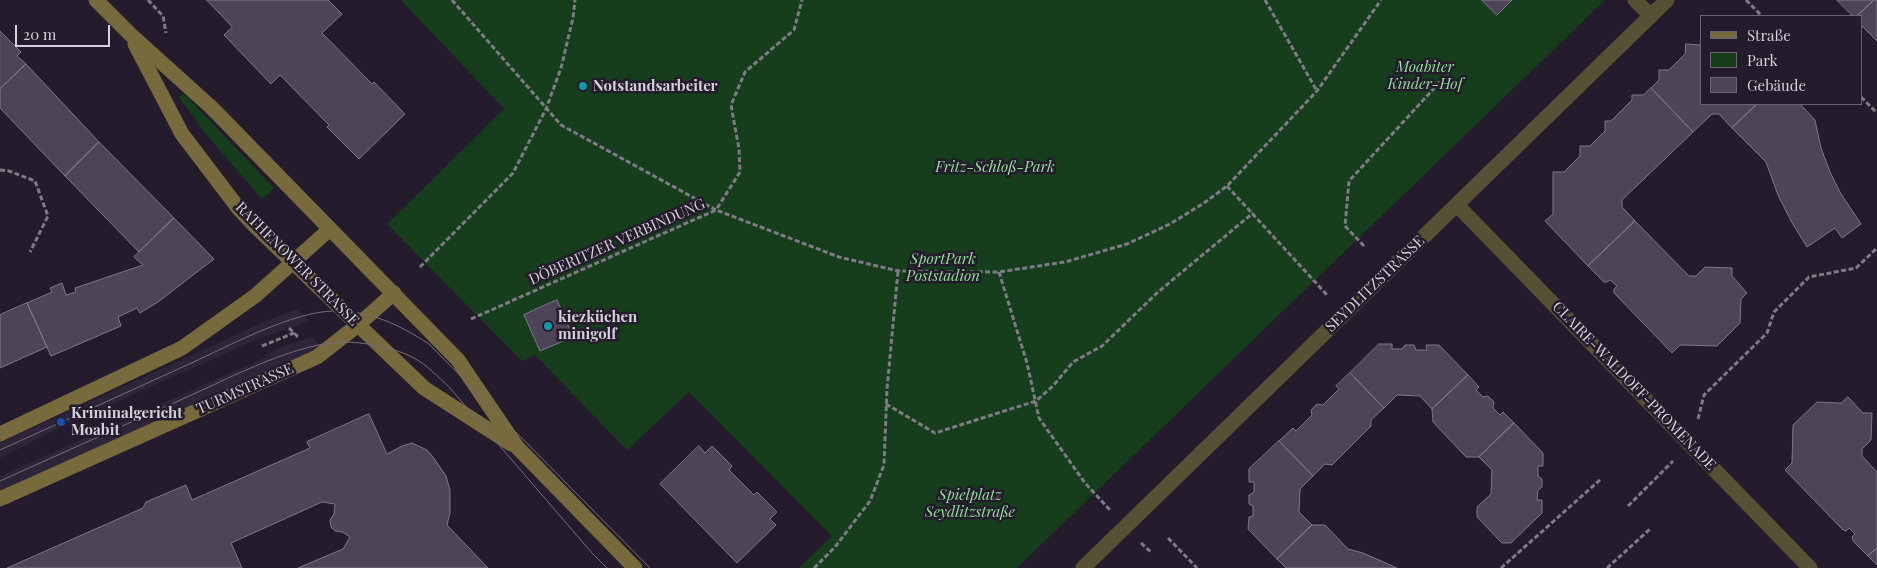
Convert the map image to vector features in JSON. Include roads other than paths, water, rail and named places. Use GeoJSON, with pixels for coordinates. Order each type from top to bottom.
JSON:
{"type":"FeatureCollection","features":[{"type":"Feature","properties":{"kind":"main road","name":"RATHENOWER STRASSE"},"geometry":{"type":"LineString","coordinates":[[96,0],[130,34],[212,108],[458,360],[517,447],[635,568]]}},
{"type":"Feature","properties":{"kind":"main road","name":"RATHENOWER STRASSE"},"geometry":{"type":"LineString","coordinates":[[130,34],[182,134],[239,209],[424,388],[517,447]]}},
{"type":"Feature","properties":{"kind":"main road"},"geometry":{"type":"LineString","coordinates":[[0,434],[182,348],[255,296],[330,229]]}},
{"type":"Feature","properties":{"kind":"main road","name":"TURMSTRASSE"},"geometry":{"type":"LineString","coordinates":[[0,499],[317,357],[358,325],[394,293]]}},
{"type":"Feature","properties":{"kind":"street"},"geometry":{"type":"LineString","coordinates":[[1636,0],[1651,16]]}},
{"type":"Feature","properties":{"kind":"street","name":"SEYDLITZSTRASSE"},"geometry":{"type":"LineString","coordinates":[[1083,568],[1667,0]]}},
{"type":"Feature","properties":{"kind":"street","name":"CLAIRE-WALDOFF-PROMENADE"},"geometry":{"type":"LineString","coordinates":[[1457,205],[1810,568]]}},
{"type":"Feature","properties":{"kind":"tram line"},"geometry":{"type":"LineString","coordinates":[[0,450],[246,337],[283,322],[333,311],[359,313],[384,320],[429,344],[650,568]]}},
{"type":"Feature","properties":{"kind":"tram line"},"geometry":{"type":"LineString","coordinates":[[0,481],[287,354],[329,343],[348,342],[364,344],[407,354],[437,375],[607,568]]}},
{"type":"Feature","properties":{"kind":"place","name":"Notstandsarbeiter"},"geometry":{"type":"Point","coordinates":[583,86]}},
{"type":"Feature","properties":{"kind":"place","name":"kiezküchen minigolf"},"geometry":{"type":"Point","coordinates":[548,326]}},
{"type":"Feature","properties":{"kind":"place","name":"Kriminalgericht Moabit"},"geometry":{"type":"Point","coordinates":[61,422]}},
{"type":"Feature","properties":{"kind":"park label","name":"Moabiter Kinder-Hof"},"geometry":{"type":"Point","coordinates":[1425,76]}},
{"type":"Feature","properties":{"kind":"park label","name":"Fritz-Schloß-Park"},"geometry":{"type":"Point","coordinates":[995,167]}},
{"type":"Feature","properties":{"kind":"park label","name":"SportPark Poststadion"},"geometry":{"type":"Point","coordinates":[943,268]}},
{"type":"Feature","properties":{"kind":"park label","name":"Spielplatz Seydlitzstraße"},"geometry":{"type":"Point","coordinates":[970,504]}}]}
